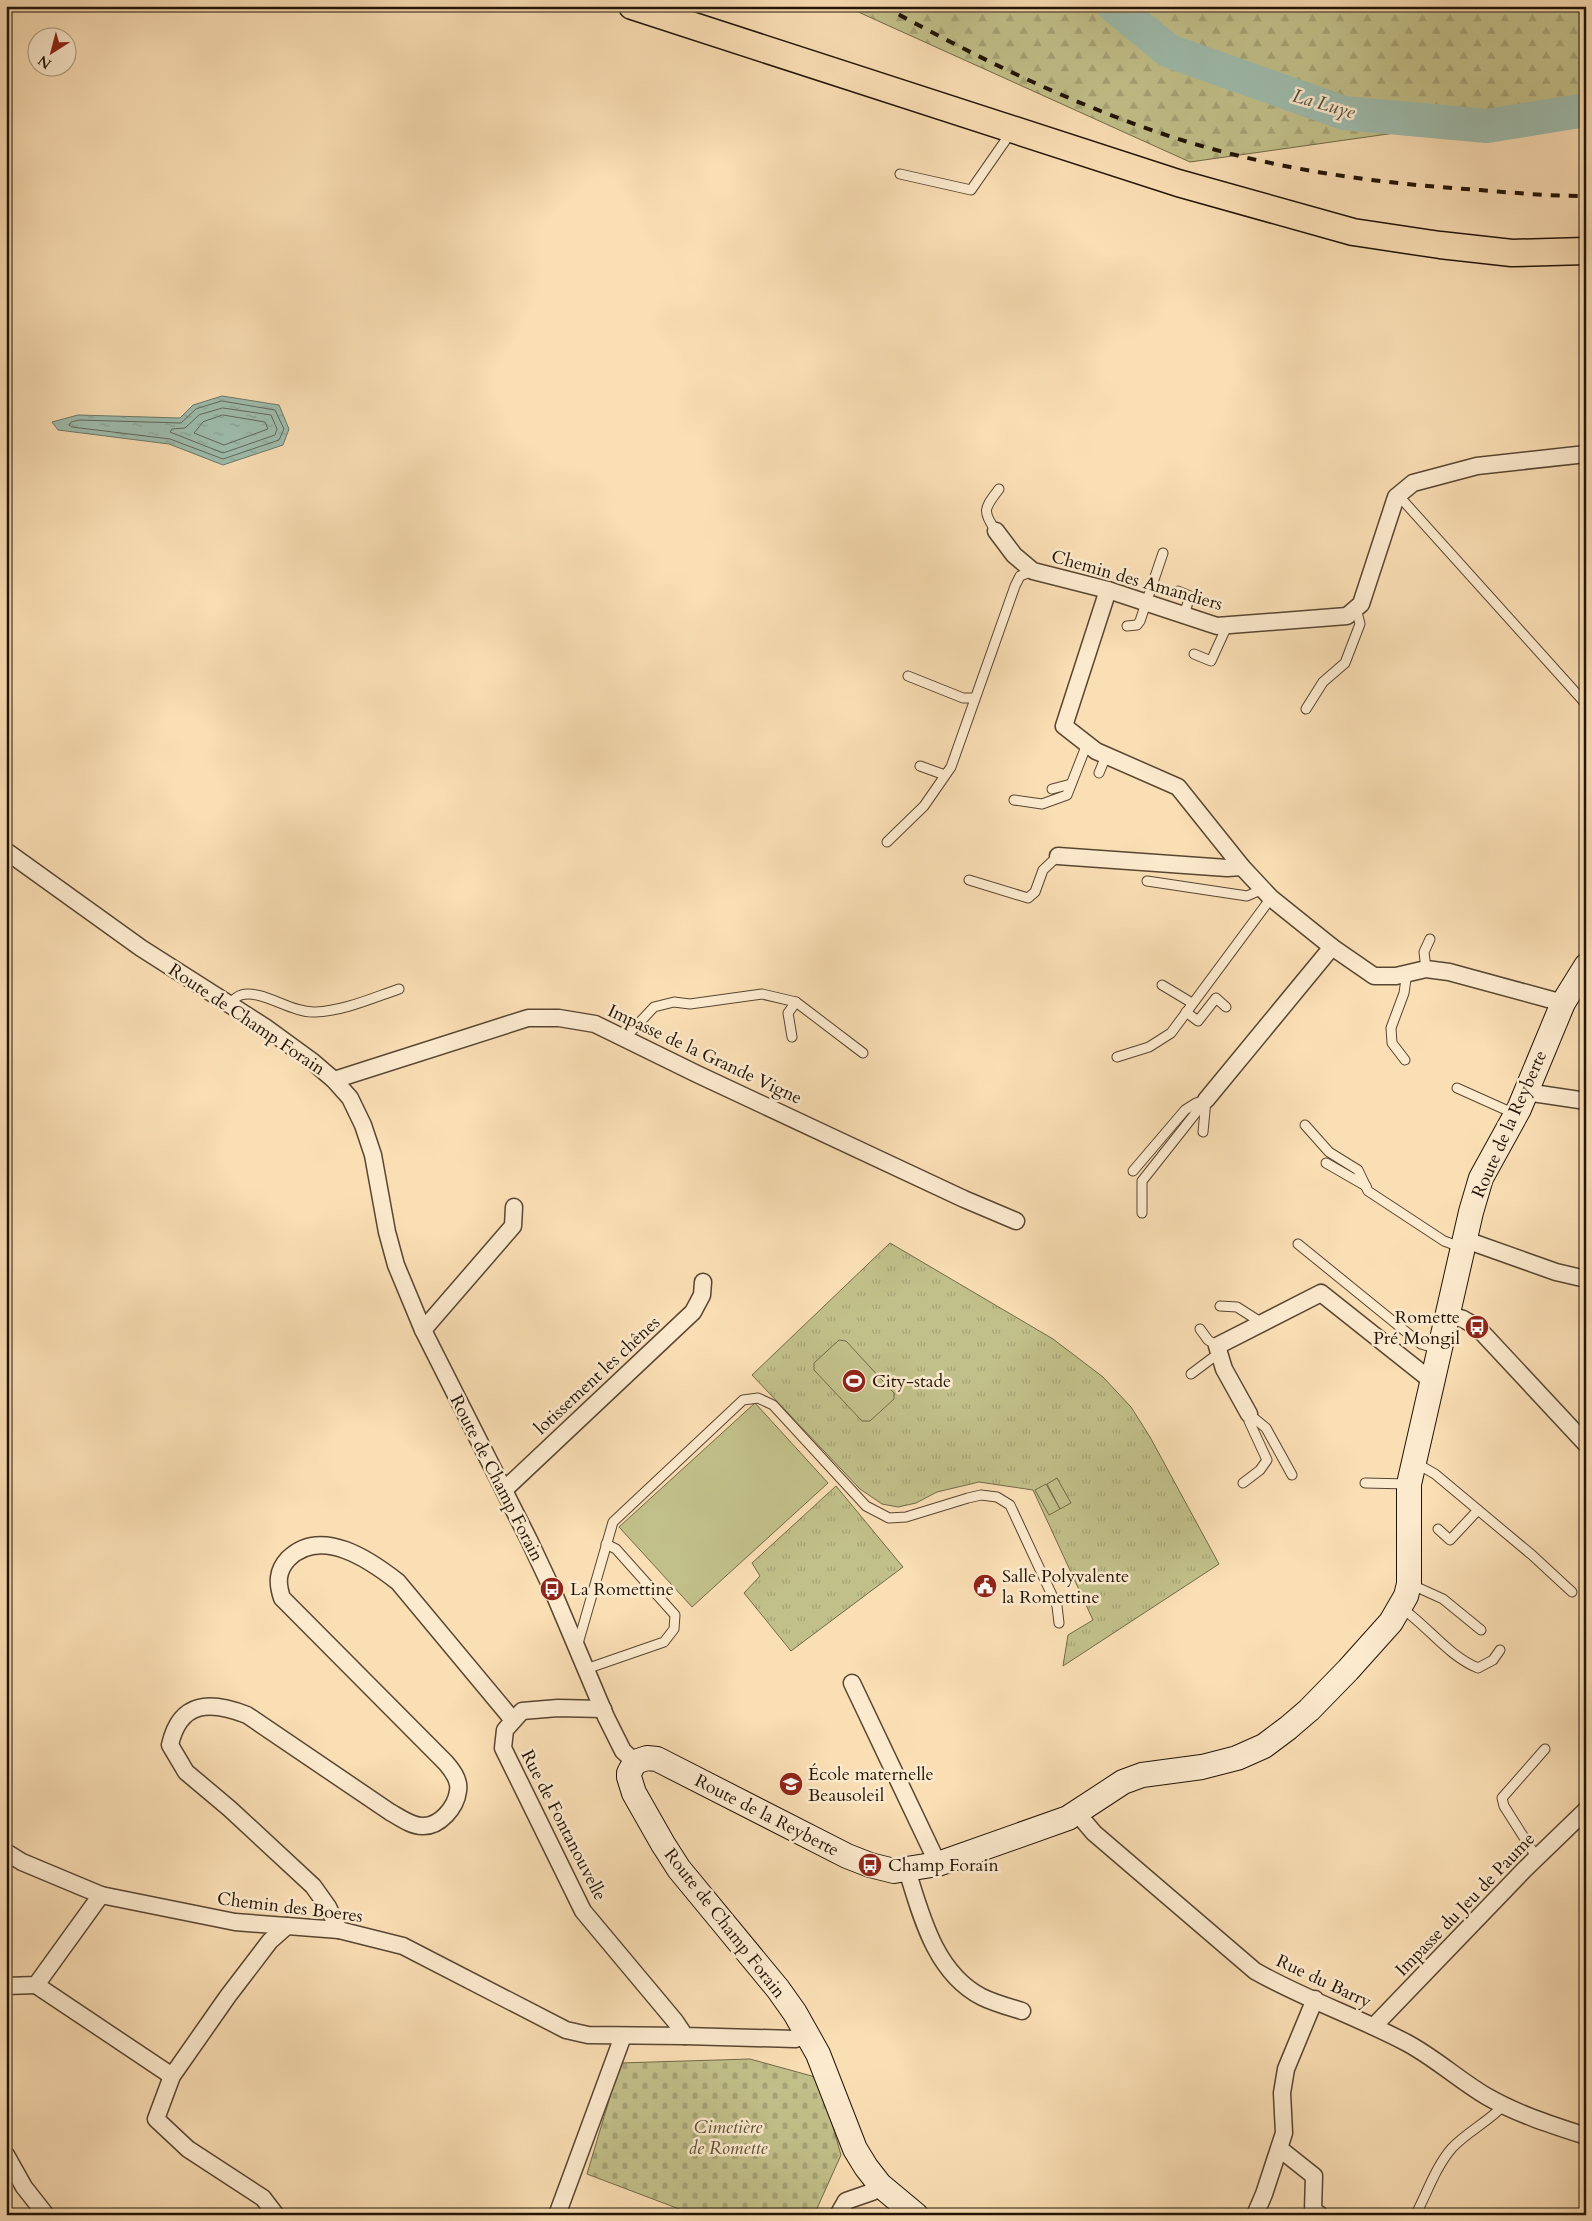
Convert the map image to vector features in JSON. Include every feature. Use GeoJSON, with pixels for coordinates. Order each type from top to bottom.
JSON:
{"type":"FeatureCollection","features":[{"type":"Feature","properties":{"kind":"main road"},"geometry":{"type":"LineString","coordinates":[[632,6],[1178,183],[1353,232],[1440,245],[1512,252],[1586,251]]}},
{"type":"Feature","properties":{"kind":"main road","name":"Route de la Reyberte"},"geometry":{"type":"LineString","coordinates":[[635,1762],[647,1758],[657,1759],[847,1856],[885,1870],[907,1870],[938,1864],[1068,1818],[1123,1782],[1142,1775],[1202,1767],[1237,1758],[1264,1746],[1288,1728],[1316,1704],[1380,1636],[1400,1607],[1409,1584],[1412,1473],[1471,1212],[1481,1178],[1526,1092],[1563,1002],[1586,966]]}},
{"type":"Feature","properties":{"kind":"main road","name":"Route de Champ Forain"},"geometry":{"type":"LineString","coordinates":[[635,1762],[629,1773],[631,1784],[663,1844],[697,1892],[778,1989],[809,2035],[827,2074],[855,2149],[866,2167],[880,2185],[916,2215]]}},
{"type":"Feature","properties":{"kind":"street"},"geometry":{"type":"LineString","coordinates":[[1356,608],[1361,604],[1398,495],[1413,483],[1477,466],[1586,454]]}},
{"type":"Feature","properties":{"kind":"street","name":"Chemin des Amandiers"},"geometry":{"type":"LineString","coordinates":[[996,531],[1014,555],[1033,571],[1108,590],[1217,626],[1346,616],[1356,608]]}},
{"type":"Feature","properties":{"kind":"street"},"geometry":{"type":"LineString","coordinates":[[1108,590],[1064,726],[1106,756],[1178,787],[1242,867],[1267,893],[1332,947],[1374,976],[1396,976],[1426,969],[1449,972],[1563,1002]]}},
{"type":"Feature","properties":{"kind":"street","name":"Route de Champ Forain"},"geometry":{"type":"LineString","coordinates":[[6,851],[141,948],[229,1004],[313,1062],[334,1080],[350,1098],[363,1125],[373,1155],[387,1232],[396,1265],[423,1330],[552,1589],[603,1709],[624,1751],[635,1762]]}},
{"type":"Feature","properties":{"kind":"street"},"geometry":{"type":"LineString","coordinates":[[1058,856],[1227,868],[1242,867]]}},
{"type":"Feature","properties":{"kind":"street"},"geometry":{"type":"LineString","coordinates":[[1206,1100],[1332,947]]}},
{"type":"Feature","properties":{"kind":"street","name":"Impasse de la Grande Vigne"},"geometry":{"type":"LineString","coordinates":[[334,1080],[528,1018],[559,1018],[595,1024],[964,1199],[1016,1221]]}},
{"type":"Feature","properties":{"kind":"street"},"geometry":{"type":"LineString","coordinates":[[1526,1092],[1586,1101]]}},
{"type":"Feature","properties":{"kind":"street"},"geometry":{"type":"LineString","coordinates":[[423,1330],[513,1226],[514,1207]]}},
{"type":"Feature","properties":{"kind":"street"},"geometry":{"type":"LineString","coordinates":[[1465,1244],[1556,1272],[1586,1279]]}},
{"type":"Feature","properties":{"kind":"street","name":"lotissement les chênes"},"geometry":{"type":"LineString","coordinates":[[504,1490],[693,1312],[702,1295],[703,1282]]}},
{"type":"Feature","properties":{"kind":"street"},"geometry":{"type":"LineString","coordinates":[[1249,1414],[1224,1369],[1218,1350],[1262,1323],[1321,1293],[1433,1382]]}},
{"type":"Feature","properties":{"kind":"street"},"geometry":{"type":"LineString","coordinates":[[1449,1315],[1463,1319],[1477,1327],[1586,1444]]}},
{"type":"Feature","properties":{"kind":"street"},"geometry":{"type":"LineString","coordinates":[[339,1930],[328,1907],[313,1886],[230,1809],[186,1772],[170,1745],[173,1732],[180,1720],[195,1709],[209,1705],[226,1707],[247,1715],[407,1822],[422,1826],[434,1824],[445,1816],[453,1804],[458,1790],[455,1774],[446,1763],[282,1598],[278,1585],[279,1572],[287,1560],[299,1550],[316,1545],[332,1546],[355,1553],[382,1569],[398,1582],[512,1719],[522,1711],[558,1708],[603,1709]]}},
{"type":"Feature","properties":{"kind":"street"},"geometry":{"type":"LineString","coordinates":[[852,1683],[938,1864]]}},
{"type":"Feature","properties":{"kind":"street","name":"Rue de Fontanouvelle"},"geometry":{"type":"LineString","coordinates":[[512,1719],[504,1730],[504,1748],[583,1911],[685,2036]]}},
{"type":"Feature","properties":{"kind":"street","name":"Impasse du Jeu de Paume"},"geometry":{"type":"LineString","coordinates":[[1374,2026],[1586,1810]]}},
{"type":"Feature","properties":{"kind":"street","name":"Rue du Barry"},"geometry":{"type":"LineString","coordinates":[[1077,1813],[1094,1833],[1256,1971],[1278,1984],[1315,1999],[1409,2043],[1485,2096],[1538,2120],[1586,2136]]}},
{"type":"Feature","properties":{"kind":"street","name":"Chemin des Boeres"},"geometry":{"type":"LineString","coordinates":[[6,1852],[22,1862],[101,1895],[235,1922],[339,1930],[403,1946],[566,2030],[588,2035],[685,2036]]}},
{"type":"Feature","properties":{"kind":"street"},"geometry":{"type":"LineString","coordinates":[[907,1870],[924,1923],[938,1956],[960,1980],[981,1996],[1022,2011]]}},
{"type":"Feature","properties":{"kind":"street"},"geometry":{"type":"LineString","coordinates":[[36,1985],[101,1895]]}},
{"type":"Feature","properties":{"kind":"street"},"geometry":{"type":"LineString","coordinates":[[276,2215],[263,2198],[188,2149],[156,2119],[172,2076],[240,1981],[270,1942],[287,1926]]}},
{"type":"Feature","properties":{"kind":"street"},"geometry":{"type":"LineString","coordinates":[[6,1986],[36,1985],[172,2076]]}},
{"type":"Feature","properties":{"kind":"street"},"geometry":{"type":"LineString","coordinates":[[1254,2215],[1280,2150],[1284,2133],[1283,2082],[1286,2069],[1315,1999]]}},
{"type":"Feature","properties":{"kind":"street"},"geometry":{"type":"LineString","coordinates":[[685,2036],[795,2039],[809,2035]]}},
{"type":"Feature","properties":{"kind":"street"},"geometry":{"type":"LineString","coordinates":[[557,2215],[623,2036]]}},
{"type":"Feature","properties":{"kind":"street"},"geometry":{"type":"LineString","coordinates":[[1280,2150],[1314,2176],[1313,2210],[1320,2215]]}},
{"type":"Feature","properties":{"kind":"street"},"geometry":{"type":"LineString","coordinates":[[6,2155],[24,2187],[46,2215]]}},
{"type":"Feature","properties":{"kind":"street"},"geometry":{"type":"LineString","coordinates":[[838,2215],[846,2201],[872,2192],[880,2185]]}},
{"type":"Feature","properties":{"kind":"lane"},"geometry":{"type":"LineString","coordinates":[[900,174],[971,190],[1013,130]]}},
{"type":"Feature","properties":{"kind":"lane"},"geometry":{"type":"LineString","coordinates":[[996,531],[985,516],[986,507],[999,489]]}},
{"type":"Feature","properties":{"kind":"lane"},"geometry":{"type":"LineString","coordinates":[[1398,495],[1586,704]]}},
{"type":"Feature","properties":{"kind":"lane"},"geometry":{"type":"LineString","coordinates":[[1127,626],[1137,625],[1147,603],[1162,554]]}},
{"type":"Feature","properties":{"kind":"lane"},"geometry":{"type":"LineString","coordinates":[[888,842],[924,806],[950,767],[1015,586],[1020,576],[1033,571]]}},
{"type":"Feature","properties":{"kind":"lane"},"geometry":{"type":"LineString","coordinates":[[1178,591],[1190,596],[1184,615]]}},
{"type":"Feature","properties":{"kind":"lane"},"geometry":{"type":"LineString","coordinates":[[1306,709],[1323,682],[1345,663],[1360,624],[1356,608]]}},
{"type":"Feature","properties":{"kind":"lane"},"geometry":{"type":"LineString","coordinates":[[1194,654],[1211,661],[1227,626]]}},
{"type":"Feature","properties":{"kind":"lane"},"geometry":{"type":"LineString","coordinates":[[908,676],[963,698],[974,698]]}},
{"type":"Feature","properties":{"kind":"lane"},"geometry":{"type":"LineString","coordinates":[[1014,800],[1042,804],[1067,796],[1087,744]]}},
{"type":"Feature","properties":{"kind":"lane"},"geometry":{"type":"LineString","coordinates":[[1099,773],[1106,756]]}},
{"type":"Feature","properties":{"kind":"lane"},"geometry":{"type":"LineString","coordinates":[[920,766],[945,775]]}},
{"type":"Feature","properties":{"kind":"lane"},"geometry":{"type":"LineString","coordinates":[[1052,789],[1071,784]]}},
{"type":"Feature","properties":{"kind":"lane"},"geometry":{"type":"LineString","coordinates":[[969,880],[1028,898],[1035,892],[1043,870],[1058,856]]}},
{"type":"Feature","properties":{"kind":"lane"},"geometry":{"type":"LineString","coordinates":[[1147,881],[1247,896],[1267,893]]}},
{"type":"Feature","properties":{"kind":"lane"},"geometry":{"type":"LineString","coordinates":[[1117,1057],[1149,1048],[1171,1033],[1267,893]]}},
{"type":"Feature","properties":{"kind":"lane"},"geometry":{"type":"LineString","coordinates":[[1426,969],[1424,952],[1430,939]]}},
{"type":"Feature","properties":{"kind":"lane"},"geometry":{"type":"LineString","coordinates":[[1405,1060],[1392,1043],[1390,1028],[1404,993],[1407,972]]}},
{"type":"Feature","properties":{"kind":"lane"},"geometry":{"type":"LineString","coordinates":[[1162,985],[1192,1003]]}},
{"type":"Feature","properties":{"kind":"lane"},"geometry":{"type":"LineString","coordinates":[[229,1004],[240,995],[252,994],[293,1009],[314,1012],[338,1009],[399,989]]}},
{"type":"Feature","properties":{"kind":"lane"},"geometry":{"type":"LineString","coordinates":[[625,1038],[654,1007],[674,1002],[690,1004],[762,994],[796,1002],[863,1053]]}},
{"type":"Feature","properties":{"kind":"lane"},"geometry":{"type":"LineString","coordinates":[[1186,1012],[1198,1020],[1216,998],[1226,1007]]}},
{"type":"Feature","properties":{"kind":"lane"},"geometry":{"type":"LineString","coordinates":[[792,1037],[788,1013],[796,1002]]}},
{"type":"Feature","properties":{"kind":"lane"},"geometry":{"type":"LineString","coordinates":[[1457,1088],[1515,1114]]}},
{"type":"Feature","properties":{"kind":"lane"},"geometry":{"type":"LineString","coordinates":[[1203,1132],[1206,1100]]}},
{"type":"Feature","properties":{"kind":"lane"},"geometry":{"type":"LineString","coordinates":[[1133,1171],[1185,1110],[1196,1103],[1206,1100]]}},
{"type":"Feature","properties":{"kind":"lane"},"geometry":{"type":"LineString","coordinates":[[1142,1213],[1142,1181],[1206,1100]]}},
{"type":"Feature","properties":{"kind":"lane"},"geometry":{"type":"LineString","coordinates":[[1305,1125],[1329,1152],[1358,1170],[1368,1191],[1444,1241],[1465,1244]]}},
{"type":"Feature","properties":{"kind":"lane"},"geometry":{"type":"LineString","coordinates":[[1326,1163],[1366,1186]]}},
{"type":"Feature","properties":{"kind":"lane"},"geometry":{"type":"LineString","coordinates":[[1298,1244],[1421,1344],[1440,1350]]}},
{"type":"Feature","properties":{"kind":"lane"},"geometry":{"type":"LineString","coordinates":[[1220,1306],[1237,1307],[1262,1323]]}},
{"type":"Feature","properties":{"kind":"lane"},"geometry":{"type":"LineString","coordinates":[[1191,1374],[1218,1350],[1200,1329]]}},
{"type":"Feature","properties":{"kind":"lane"},"geometry":{"type":"LineString","coordinates":[[577,1648],[613,1522],[743,1400],[758,1398],[773,1405],[866,1506],[889,1518],[906,1517],[981,1495],[997,1497],[1010,1505],[1057,1606],[1059,1623]]}},
{"type":"Feature","properties":{"kind":"lane"},"geometry":{"type":"LineString","coordinates":[[1249,1414],[1266,1428],[1292,1475]]}},
{"type":"Feature","properties":{"kind":"lane"},"geometry":{"type":"LineString","coordinates":[[1243,1483],[1260,1470],[1267,1460],[1249,1421],[1249,1414]]}},
{"type":"Feature","properties":{"kind":"lane"},"geometry":{"type":"LineString","coordinates":[[1365,1483],[1412,1473],[1435,1474],[1532,1555],[1572,1592]]}},
{"type":"Feature","properties":{"kind":"lane"},"geometry":{"type":"LineString","coordinates":[[1438,1530],[1450,1540],[1478,1510]]}},
{"type":"Feature","properties":{"kind":"lane"},"geometry":{"type":"LineString","coordinates":[[586,1669],[664,1642],[674,1629],[675,1615],[616,1550],[606,1544]]}},
{"type":"Feature","properties":{"kind":"lane"},"geometry":{"type":"LineString","coordinates":[[1409,1584],[1443,1599],[1481,1630]]}},
{"type":"Feature","properties":{"kind":"lane"},"geometry":{"type":"LineString","coordinates":[[1400,1607],[1412,1615],[1465,1663],[1478,1668],[1492,1660],[1500,1650]]}},
{"type":"Feature","properties":{"kind":"lane"},"geometry":{"type":"LineString","coordinates":[[1537,1858],[1504,1806],[1502,1798],[1546,1749]]}},
{"type":"Feature","properties":{"kind":"lane"},"geometry":{"type":"LineString","coordinates":[[1418,2215],[1418,2210],[1453,2147],[1492,2117],[1504,2105]]}},
{"type":"Feature","properties":{"kind":"green space"},"geometry":{"type":"Polygon","coordinates":[[[845,6],[1586,6],[1586,106],[1190,162],[845,6]]]}},
{"type":"Feature","properties":{"kind":"green space"},"geometry":{"type":"Polygon","coordinates":[[[890,1243],[1053,1339],[1103,1377],[1131,1407],[1150,1437],[1219,1564],[1063,1666],[1068,1635],[1093,1620],[1033,1490],[979,1482],[937,1492],[916,1503],[898,1507],[882,1504],[860,1489],[752,1375],[890,1243]]]}},
{"type":"Feature","properties":{"kind":"green space","name":"City-stade"},"geometry":{"type":"Polygon","coordinates":[[[839,1340],[846,1341],[894,1393],[894,1399],[870,1421],[862,1421],[814,1370],[814,1363],[839,1340]]]}},
{"type":"Feature","properties":{"kind":"green space"},"geometry":{"type":"Polygon","coordinates":[[[755,1403],[828,1483],[692,1607],[619,1527],[755,1403]]]}},
{"type":"Feature","properties":{"kind":"green space"},"geometry":{"type":"Polygon","coordinates":[[[1057,1478],[1071,1503],[1060,1509],[1047,1484],[1057,1478]]]}},
{"type":"Feature","properties":{"kind":"green space"},"geometry":{"type":"Polygon","coordinates":[[[1046,1484],[1060,1509],[1049,1515],[1035,1490],[1046,1484]]]}},
{"type":"Feature","properties":{"kind":"green space"},"geometry":{"type":"Polygon","coordinates":[[[836,1486],[903,1567],[791,1651],[744,1593],[760,1576],[752,1563],[836,1486]]]}},
{"type":"Feature","properties":{"kind":"green space","name":"Cimetière de Romette"},"geometry":{"type":"Polygon","coordinates":[[[750,2059],[819,2078],[841,2155],[814,2215],[695,2215],[587,2174],[620,2063],[750,2059]]]}},
{"type":"Feature","properties":{"kind":"water"},"geometry":{"type":"Polygon","coordinates":[[[222,396],[279,405],[289,429],[283,445],[223,465],[169,444],[58,430],[52,422],[78,415],[180,418],[193,405],[222,396]]]}},
{"type":"Feature","properties":{"kind":"waterway","name":"La Luye"},"geometry":{"type":"LineString","coordinates":[[1114,6],[1169,51],[1344,113],[1487,126],[1586,110]]}},
{"type":"Feature","properties":{"kind":"railway"},"geometry":{"type":"LineString","coordinates":[[883,6],[946,40],[1043,87],[1109,114],[1184,141],[1267,162],[1395,183],[1519,193],[1586,196]]}},
{"type":"Feature","properties":{"kind":"place","name":"Romette Pré Mongil"},"geometry":{"type":"Point","coordinates":[1477,1327]}},
{"type":"Feature","properties":{"kind":"place","name":"City-stade"},"geometry":{"type":"Point","coordinates":[854,1381]}},
{"type":"Feature","properties":{"kind":"place","name":"Salle Polyvalente la Romettine"},"geometry":{"type":"Point","coordinates":[985,1586]}},
{"type":"Feature","properties":{"kind":"place","name":"La Romettine"},"geometry":{"type":"Point","coordinates":[552,1589]}},
{"type":"Feature","properties":{"kind":"place","name":"École maternelle Beausoleil"},"geometry":{"type":"Point","coordinates":[791,1784]}},
{"type":"Feature","properties":{"kind":"place","name":"Champ Forain"},"geometry":{"type":"Point","coordinates":[870,1865]}}]}
